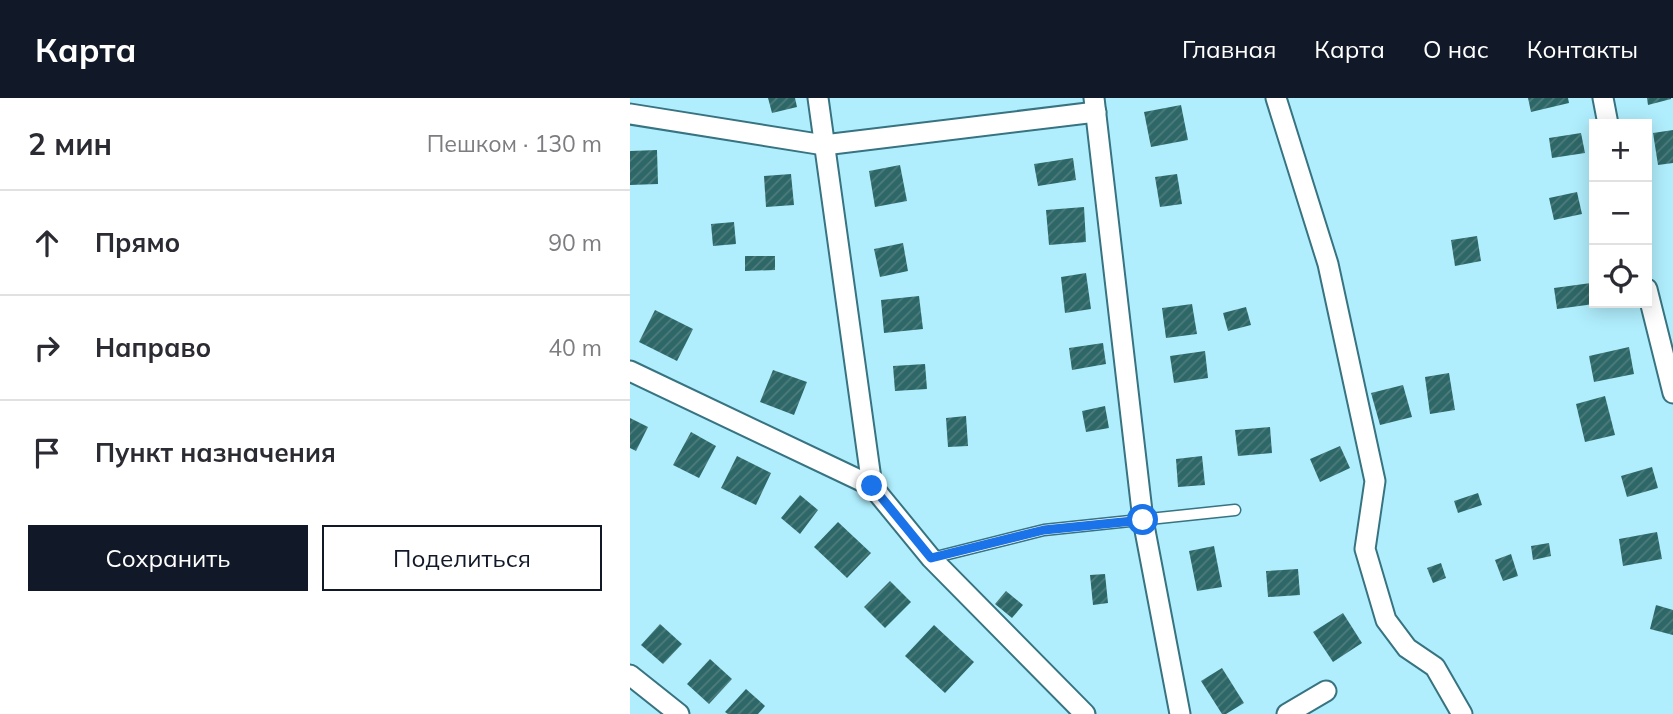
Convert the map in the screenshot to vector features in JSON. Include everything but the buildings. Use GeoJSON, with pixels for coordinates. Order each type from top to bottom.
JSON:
{"type":"FeatureCollection","features":[{"type":"Feature","properties":{"kind":"street"},"geometry":{"type":"LineString","coordinates":[[818,98],[872,486]]}},
{"type":"Feature","properties":{"kind":"street"},"geometry":{"type":"LineString","coordinates":[[1276,98],[1328,264],[1375,481],[1366,549],[1386,620],[1407,648],[1436,667],[1462,714]]}},
{"type":"Feature","properties":{"kind":"street"},"geometry":{"type":"LineString","coordinates":[[1603,98],[1607,119]]}},
{"type":"Feature","properties":{"kind":"street"},"geometry":{"type":"LineString","coordinates":[[630,114],[824,145],[1095,105],[1143,520],[1180,714]]}},
{"type":"Feature","properties":{"kind":"street"},"geometry":{"type":"LineString","coordinates":[[1652,308],[1673,393]]}},
{"type":"Feature","properties":{"kind":"street"},"geometry":{"type":"LineString","coordinates":[[630,371],[872,486],[931,558],[1085,714]]}},
{"type":"Feature","properties":{"kind":"street"},"geometry":{"type":"LineString","coordinates":[[630,675],[679,714]]}},
{"type":"Feature","properties":{"kind":"street"},"geometry":{"type":"LineString","coordinates":[[1287,714],[1326,691]]}},
{"type":"Feature","properties":{"kind":"lane"},"geometry":{"type":"LineString","coordinates":[[931,558],[1044,530],[1235,510]]}},
{"type":"Feature","properties":{"kind":"route"},"geometry":{"type":"LineString","coordinates":[[872,486],[931,558],[1044,530],[1143,520]]}}]}
